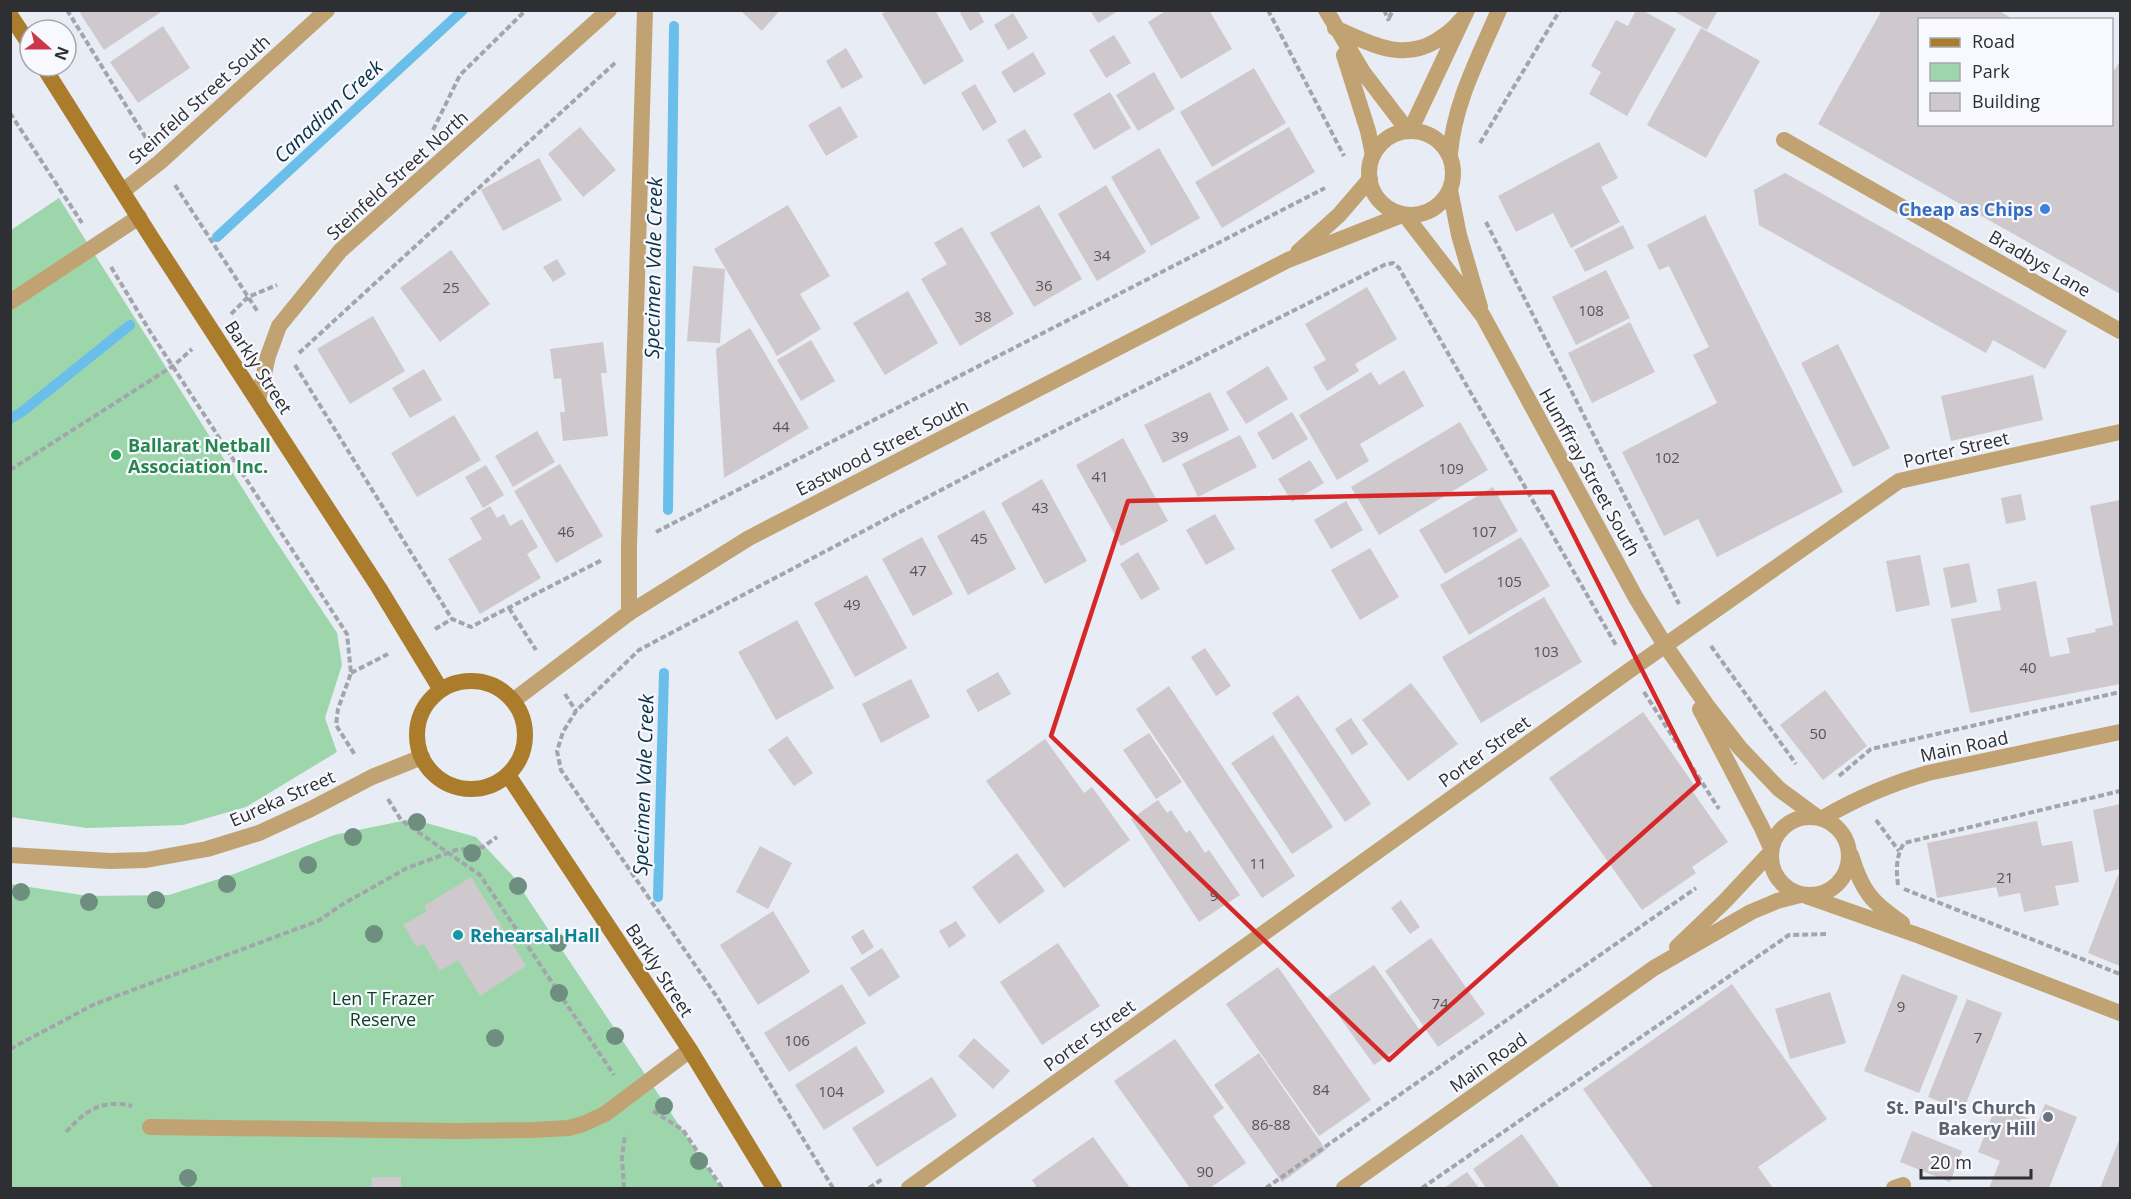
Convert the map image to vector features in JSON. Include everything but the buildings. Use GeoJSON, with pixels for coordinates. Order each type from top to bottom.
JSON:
{"type":"FeatureCollection","features":[{"type":"Feature","properties":{"kind":"main road","name":"Barkly Street"},"geometry":{"type":"LineString","coordinates":[[51,78],[379,588],[441,690]]}},
{"type":"Feature","properties":{"kind":"main road"},"geometry":{"type":"LineString","coordinates":[[479,681],[498,688],[514,700],[524,720],[525,743],[518,764],[508,775],[485,788],[466,790],[447,784],[432,773],[422,757],[417,738],[419,720],[427,703],[441,690],[459,682],[479,681]]}},
{"type":"Feature","properties":{"kind":"main road","name":"Barkly Street"},"geometry":{"type":"LineString","coordinates":[[508,775],[690,1050],[774,1188]]}},
{"type":"Feature","properties":{"kind":"street","name":"Steinfeld Street South"},"geometry":{"type":"LineString","coordinates":[[123,191],[160,162],[327,10]]}},
{"type":"Feature","properties":{"kind":"street","name":"Steinfeld Street North"},"geometry":{"type":"LineString","coordinates":[[258,400],[268,356],[279,326],[350,241],[609,10]]}},
{"type":"Feature","properties":{"kind":"street"},"geometry":{"type":"LineString","coordinates":[[629,613],[645,10]]}},
{"type":"Feature","properties":{"kind":"street"},"geometry":{"type":"LineString","coordinates":[[1326,10],[1363,72],[1409,130]]}},
{"type":"Feature","properties":{"kind":"street"},"geometry":{"type":"LineString","coordinates":[[1450,154],[1432,136],[1424,132],[1409,130],[1390,137],[1376,149],[1369,166],[1374,193],[1379,201],[1393,212],[1404,215],[1420,215],[1442,202],[1450,190],[1454,171],[1450,154],[1452,130],[1464,93],[1499,10]]}},
{"type":"Feature","properties":{"kind":"street"},"geometry":{"type":"LineString","coordinates":[[1335,28],[1382,48],[1408,51],[1428,46],[1439,40],[1456,27],[1465,14]]}},
{"type":"Feature","properties":{"kind":"street"},"geometry":{"type":"LineString","coordinates":[[1409,130],[1465,14]]}},
{"type":"Feature","properties":{"kind":"street"},"geometry":{"type":"LineString","coordinates":[[1335,28],[1368,131],[1373,155]]}},
{"type":"Feature","properties":{"kind":"street","name":"Bradbys Lane"},"geometry":{"type":"LineString","coordinates":[[1784,140],[2121,331]]}},
{"type":"Feature","properties":{"kind":"street","name":"Eastwood Street South"},"geometry":{"type":"LineString","coordinates":[[1288,260],[1339,215],[1370,179]]}},
{"type":"Feature","properties":{"kind":"street","name":"Humffray Street South"},"geometry":{"type":"LineString","coordinates":[[1450,190],[1459,234],[1483,316]]}},
{"type":"Feature","properties":{"kind":"street","name":"Humffray Street South"},"geometry":{"type":"LineString","coordinates":[[1404,215],[1483,316],[1636,598],[1665,645],[1740,748],[1779,789],[1820,818]]}},
{"type":"Feature","properties":{"kind":"street","name":"Eastwood Street South"},"geometry":{"type":"LineString","coordinates":[[514,700],[629,613],[749,538],[1288,260],[1404,215]]}},
{"type":"Feature","properties":{"kind":"street"},"geometry":{"type":"LineString","coordinates":[[10,302],[139,217]]}},
{"type":"Feature","properties":{"kind":"street","name":"Porter Street"},"geometry":{"type":"LineString","coordinates":[[909,1188],[1665,645],[1899,481],[2121,432]]}},
{"type":"Feature","properties":{"kind":"street","name":"Humffray Street South"},"geometry":{"type":"LineString","coordinates":[[1665,645],[1742,787],[1771,851]]}},
{"type":"Feature","properties":{"kind":"street","name":"Main Road"},"geometry":{"type":"LineString","coordinates":[[1820,818],[1877,790],[1928,773],[2121,732]]}},
{"type":"Feature","properties":{"kind":"street","name":"Eureka Street"},"geometry":{"type":"LineString","coordinates":[[10,855],[110,861],[146,860],[207,849],[259,833],[372,777],[422,757]]}},
{"type":"Feature","properties":{"kind":"street"},"geometry":{"type":"LineString","coordinates":[[1920,936],[1884,910],[1866,893],[1860,884],[1843,834],[1834,824],[1820,818],[1805,817],[1794,820],[1783,827],[1775,837],[1771,851],[1772,867],[1777,879],[1787,889],[1920,936],[2121,1014]]}},
{"type":"Feature","properties":{"kind":"street"},"geometry":{"type":"LineString","coordinates":[[1803,895],[1821,894],[1835,887],[1845,876],[1850,861],[1848,846]]}},
{"type":"Feature","properties":{"kind":"street","name":"Main Road"},"geometry":{"type":"LineString","coordinates":[[1654,968],[1725,902],[1771,851]]}},
{"type":"Feature","properties":{"kind":"street","name":"Main Road"},"geometry":{"type":"LineString","coordinates":[[1344,1188],[1654,968],[1751,912],[1777,901],[1803,895]]}},
{"type":"Feature","properties":{"kind":"street"},"geometry":{"type":"LineString","coordinates":[[150,1127],[533,1130],[569,1128],[605,1114],[690,1050]]}},
{"type":"Feature","properties":{"kind":"path"},"geometry":{"type":"LineString","coordinates":[[67,10],[146,137]]}},
{"type":"Feature","properties":{"kind":"path"},"geometry":{"type":"LineString","coordinates":[[430,135],[460,75],[526,10]]}},
{"type":"Feature","properties":{"kind":"path"},"geometry":{"type":"LineString","coordinates":[[1268,10],[1344,156],[1345,162]]}},
{"type":"Feature","properties":{"kind":"path"},"geometry":{"type":"LineString","coordinates":[[1384,10],[1388,19],[1393,10]]}},
{"type":"Feature","properties":{"kind":"path"},"geometry":{"type":"LineString","coordinates":[[1474,153],[1560,10]]}},
{"type":"Feature","properties":{"kind":"path"},"geometry":{"type":"LineString","coordinates":[[645,36],[292,360],[452,619],[471,627],[1330,186]]}},
{"type":"Feature","properties":{"kind":"path"},"geometry":{"type":"LineString","coordinates":[[10,112],[96,245]]}},
{"type":"Feature","properties":{"kind":"path"},"geometry":{"type":"LineString","coordinates":[[197,221],[248,297]]}},
{"type":"Feature","properties":{"kind":"path"},"geometry":{"type":"LineString","coordinates":[[1486,222],[1675,599],[1797,765]]}},
{"type":"Feature","properties":{"kind":"path"},"geometry":{"type":"LineString","coordinates":[[833,1188],[717,997],[561,770],[557,751],[563,732],[576,711],[639,650],[1011,453],[1384,265],[1393,263],[1399,268],[1630,670],[1723,817]]}},
{"type":"Feature","properties":{"kind":"path"},"geometry":{"type":"LineString","coordinates":[[117,276],[347,634],[351,673],[338,709],[336,725],[346,743]]}},
{"type":"Feature","properties":{"kind":"path"},"geometry":{"type":"LineString","coordinates":[[236,309],[248,297],[281,283]]}},
{"type":"Feature","properties":{"kind":"path"},"geometry":{"type":"LineString","coordinates":[[10,470],[173,366],[189,351]]}},
{"type":"Feature","properties":{"kind":"path"},"geometry":{"type":"LineString","coordinates":[[1831,782],[1871,749],[2121,693]]}},
{"type":"Feature","properties":{"kind":"path"},"geometry":{"type":"LineString","coordinates":[[2121,790],[1904,843],[1899,851],[1896,870],[1898,886],[2121,974]]}},
{"type":"Feature","properties":{"kind":"path"},"geometry":{"type":"LineString","coordinates":[[398,813],[401,820],[480,875],[630,1096],[683,1130],[722,1188]]}},
{"type":"Feature","properties":{"kind":"path"},"geometry":{"type":"LineString","coordinates":[[10,1049],[95,1004],[318,921],[381,881],[407,868],[461,849],[483,848],[497,837]]}},
{"type":"Feature","properties":{"kind":"path"},"geometry":{"type":"LineString","coordinates":[[1266,1188],[1700,885]]}},
{"type":"Feature","properties":{"kind":"path"},"geometry":{"type":"LineString","coordinates":[[1422,1188],[1789,935]]}},
{"type":"Feature","properties":{"kind":"path"},"geometry":{"type":"LineString","coordinates":[[624,1188],[622,1157],[630,1096]]}},
{"type":"Feature","properties":{"kind":"path"},"geometry":{"type":"LineString","coordinates":[[66,1132],[93,1107],[99,1105],[122,1105],[147,1112],[150,1127]]}},
{"type":"Feature","properties":{"kind":"highlighted area"},"geometry":{"type":"Polygon","coordinates":[[[1552,492],[1699,783],[1389,1060],[1051,736],[1128,501],[1552,492]]]}},
{"type":"Feature","properties":{"kind":"green space"},"geometry":{"type":"Polygon","coordinates":[[[59,198],[270,532],[337,633],[342,665],[325,718],[337,752],[246,807],[183,825],[87,828],[11,817],[11,230],[59,198]]]}},
{"type":"Feature","properties":{"kind":"green space","name":"Len T Frazer Reserve"},"geometry":{"type":"Polygon","coordinates":[[[412,819],[476,837],[512,875],[721,1188],[11,1188],[10,884],[88,896],[169,895],[234,874],[334,835],[412,819]]]}},
{"type":"Feature","properties":{"kind":"waterway","name":"Canadian Creek"},"geometry":{"type":"LineString","coordinates":[[217,237],[463,10]]}},
{"type":"Feature","properties":{"kind":"waterway","name":"Specimen Vale Creek"},"geometry":{"type":"LineString","coordinates":[[668,510],[674,26]]}},
{"type":"Feature","properties":{"kind":"waterway","name":"Canadian Creek"},"geometry":{"type":"LineString","coordinates":[[10,419],[130,325]]}},
{"type":"Feature","properties":{"kind":"waterway","name":"Specimen Vale Creek"},"geometry":{"type":"LineString","coordinates":[[658,897],[664,673]]}},
{"type":"Feature","properties":{"kind":"place","name":"Cheap as Chips"},"geometry":{"type":"Point","coordinates":[2045,209]}},
{"type":"Feature","properties":{"kind":"place","name":"Ballarat Netball Association Inc."},"geometry":{"type":"Point","coordinates":[116,455]}},
{"type":"Feature","properties":{"kind":"place","name":"Rehearsal Hall"},"geometry":{"type":"Point","coordinates":[458,935]}},
{"type":"Feature","properties":{"kind":"place","name":"St. Paul's Church Bakery Hill"},"geometry":{"type":"Point","coordinates":[2048,1117]}}]}
